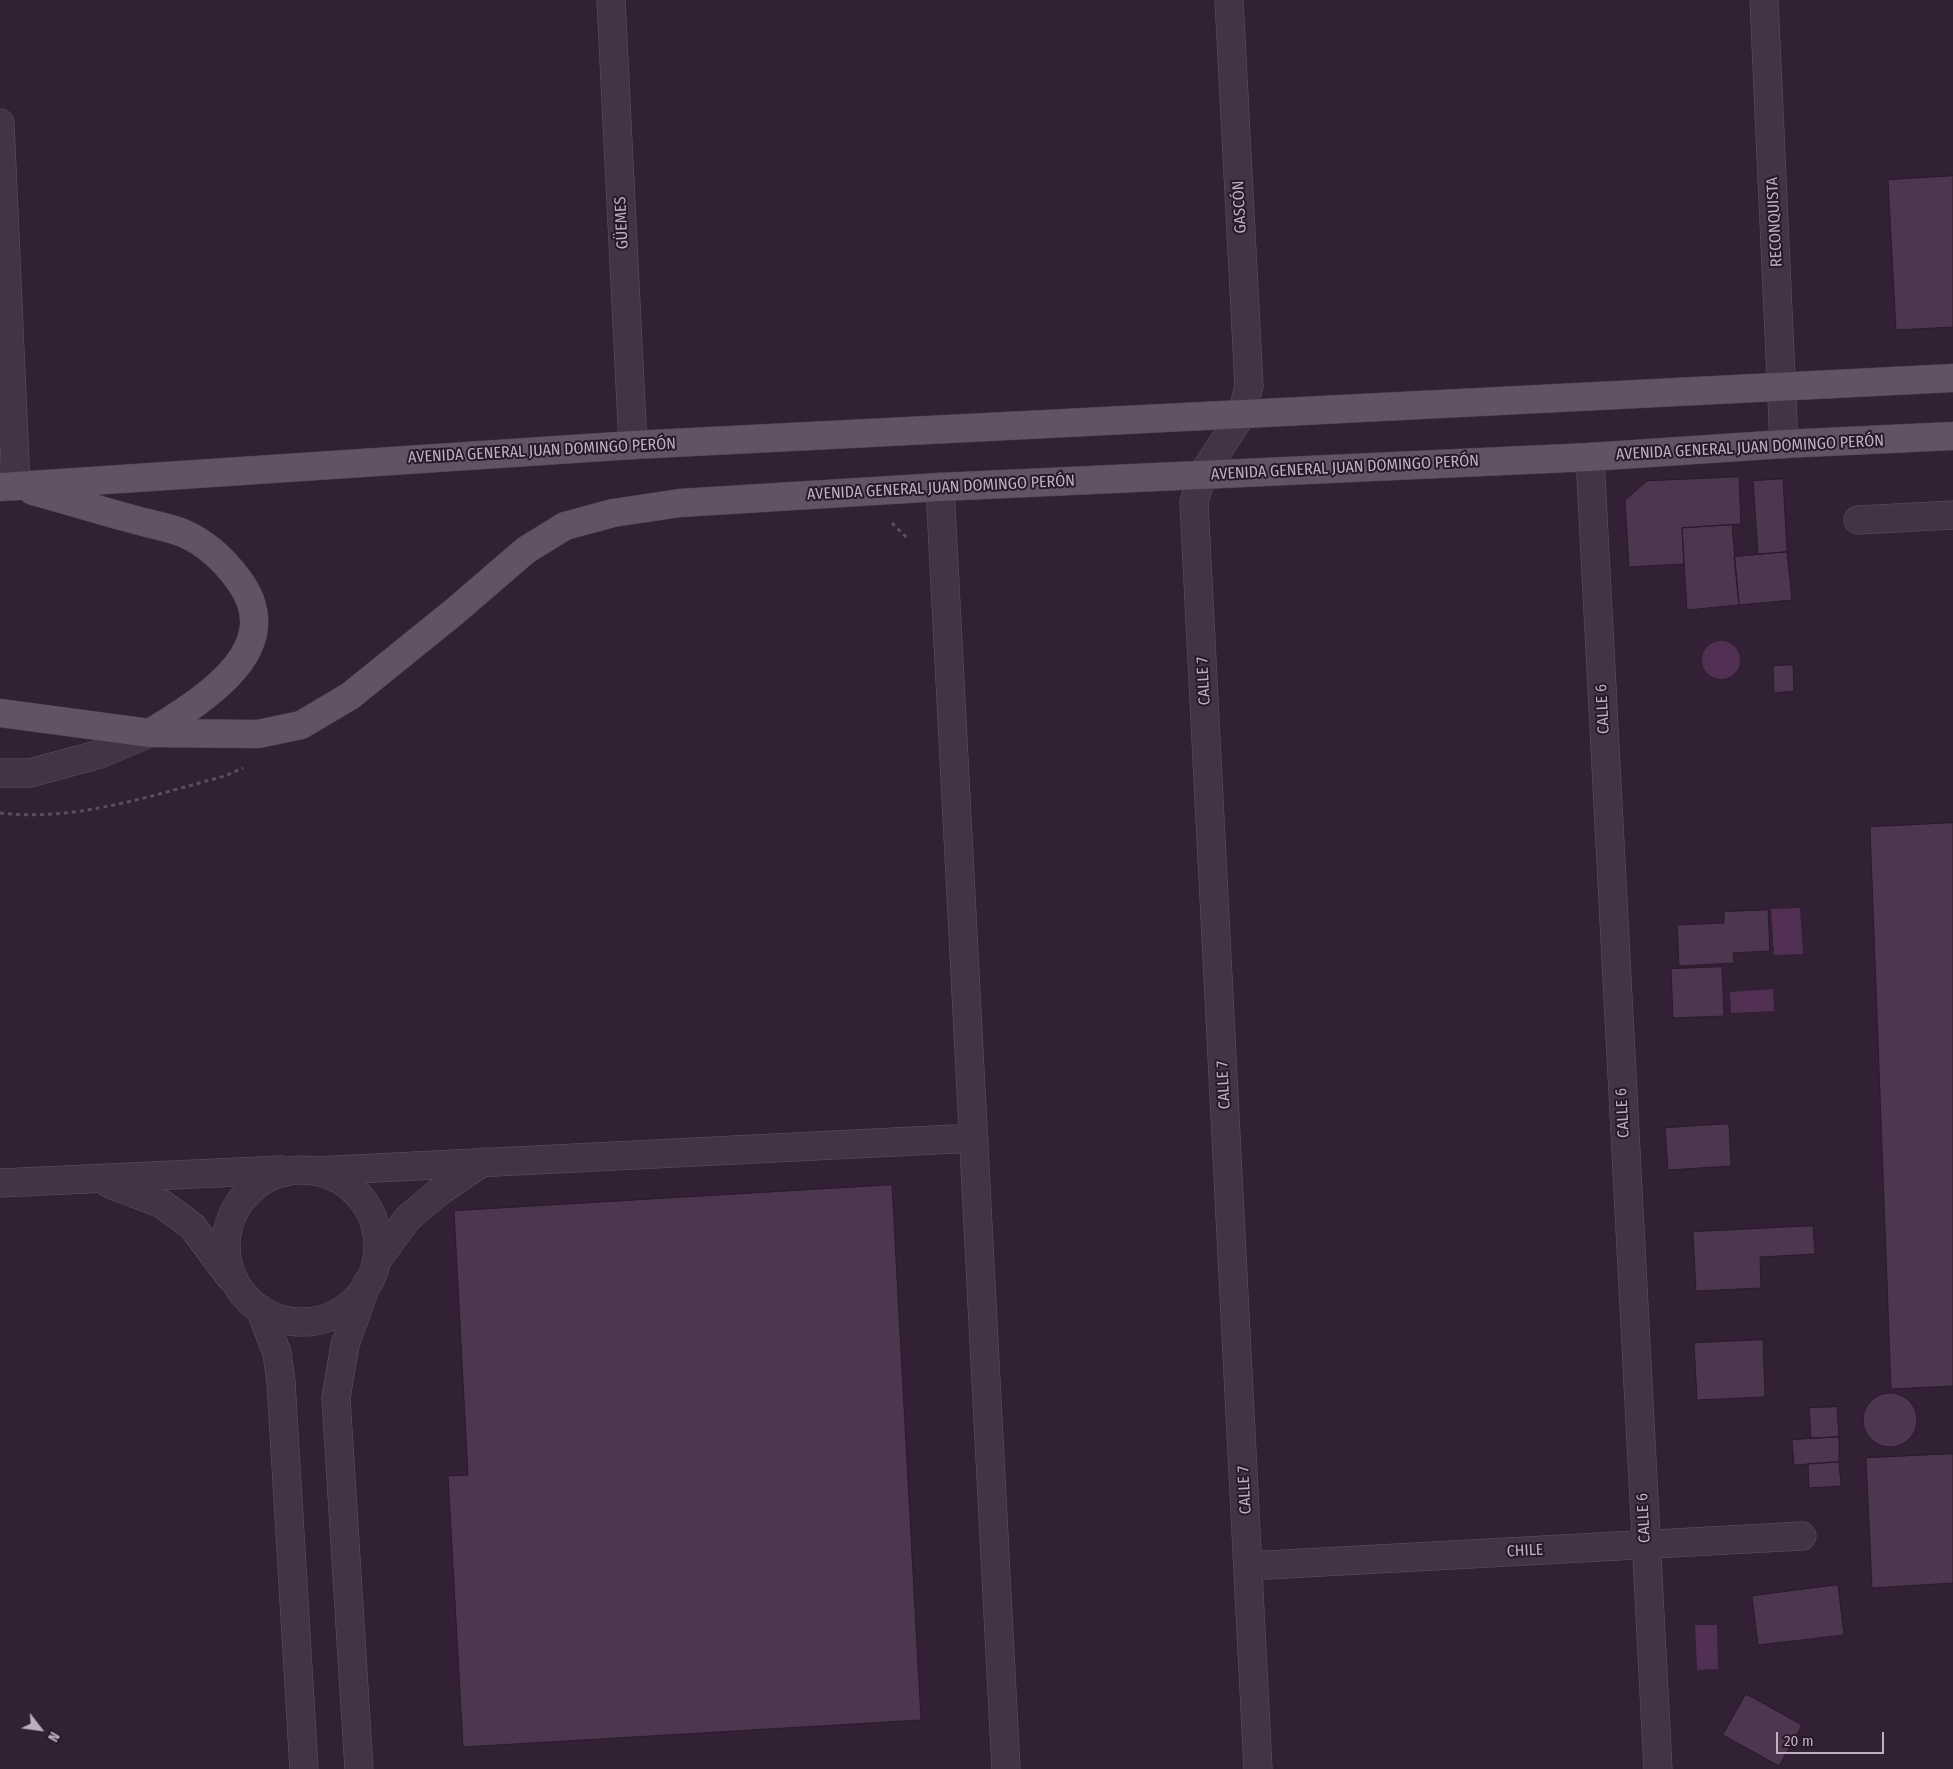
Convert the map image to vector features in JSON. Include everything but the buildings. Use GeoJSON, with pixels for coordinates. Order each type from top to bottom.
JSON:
{"type":"FeatureCollection","features":[{"type":"Feature","properties":{"kind":"main road","name":"AVENIDA GENERAL JUAN DOMINGO PERÓN"},"geometry":{"type":"LineString","coordinates":[[8,486],[633,445],[1782,385],[1953,378]]}},
{"type":"Feature","properties":{"kind":"main road","name":"AVENIDA GENERAL JUAN DOMINGO PERÓN"},"geometry":{"type":"LineString","coordinates":[[0,713],[150,733],[258,734],[301,725],[350,696],[454,612],[526,550],[566,526],[613,513],[680,503],[940,487],[1590,457],[1784,444],[1953,436]]}},
{"type":"Feature","properties":{"kind":"main road"},"geometry":{"type":"LineString","coordinates":[[8,486],[183,533],[210,549],[228,566],[244,586],[255,625],[250,645],[234,671],[202,700],[150,733]]}},
{"type":"Feature","properties":{"kind":"street","name":"GÜEMES"},"geometry":{"type":"LineString","coordinates":[[611,0],[633,445]]}},
{"type":"Feature","properties":{"kind":"street","name":"GASCÓN"},"geometry":{"type":"LineString","coordinates":[[1229,0],[1249,386],[1242,414]]}},
{"type":"Feature","properties":{"kind":"street","name":"RECONQUISTA"},"geometry":{"type":"LineString","coordinates":[[1764,0],[1784,444]]}},
{"type":"Feature","properties":{"kind":"street"},"geometry":{"type":"LineString","coordinates":[[0,123],[8,486]]}},
{"type":"Feature","properties":{"kind":"street","name":"CALLE 7"},"geometry":{"type":"LineString","coordinates":[[1242,414],[1202,475],[1194,502],[1258,1769]]}},
{"type":"Feature","properties":{"kind":"street","name":"CALLE 6"},"geometry":{"type":"LineString","coordinates":[[1590,457],[1658,1769]]}},
{"type":"Feature","properties":{"kind":"street"},"geometry":{"type":"LineString","coordinates":[[940,487],[1006,1769]]}},
{"type":"Feature","properties":{"kind":"street"},"geometry":{"type":"LineString","coordinates":[[1858,520],[1953,515]]}},
{"type":"Feature","properties":{"kind":"street"},"geometry":{"type":"LineString","coordinates":[[0,773],[30,774],[100,754],[150,733]]}},
{"type":"Feature","properties":{"kind":"street"},"geometry":{"type":"LineString","coordinates":[[0,1183],[99,1180],[974,1138]]}},
{"type":"Feature","properties":{"kind":"street"},"geometry":{"type":"LineString","coordinates":[[99,1180],[162,1204],[192,1226],[250,1300],[284,1320],[311,1322],[334,1315],[354,1302],[408,1218],[440,1191],[484,1161]]}},
{"type":"Feature","properties":{"kind":"street"},"geometry":{"type":"LineString","coordinates":[[304,1769],[281,1382],[277,1353],[250,1300],[229,1268],[226,1242],[232,1216],[246,1194],[267,1178],[304,1170],[339,1178],[358,1193],[371,1213],[378,1236],[372,1272],[344,1345],[336,1398],[359,1769]]}},
{"type":"Feature","properties":{"kind":"street","name":"CHILE"},"geometry":{"type":"LineString","coordinates":[[1249,1566],[1802,1536]]}},
{"type":"Feature","properties":{"kind":"path"},"geometry":{"type":"LineString","coordinates":[[888,519],[912,544]]}},
{"type":"Feature","properties":{"kind":"path"},"geometry":{"type":"LineString","coordinates":[[0,813],[24,816],[107,807],[225,776],[251,764]]}},
{"type":"Feature","properties":{"kind":"shaded area"},"geometry":{"type":"Polygon","coordinates":[[[1721,641],[1735,646],[1740,660],[1735,674],[1721,679],[1707,674],[1702,660],[1707,646],[1721,641]]]}},
{"type":"Feature","properties":{"kind":"shaded area"},"geometry":{"type":"Polygon","coordinates":[[[1800,908],[1803,954],[1774,955],[1771,909],[1800,908]]]}},
{"type":"Feature","properties":{"kind":"shaded area"},"geometry":{"type":"Polygon","coordinates":[[[1773,989],[1774,1011],[1731,1013],[1730,992],[1773,989]]]}},
{"type":"Feature","properties":{"kind":"shaded area"},"geometry":{"type":"Polygon","coordinates":[[[1695,1625],[1717,1625],[1718,1669],[1697,1670],[1695,1625]]]}}]}
